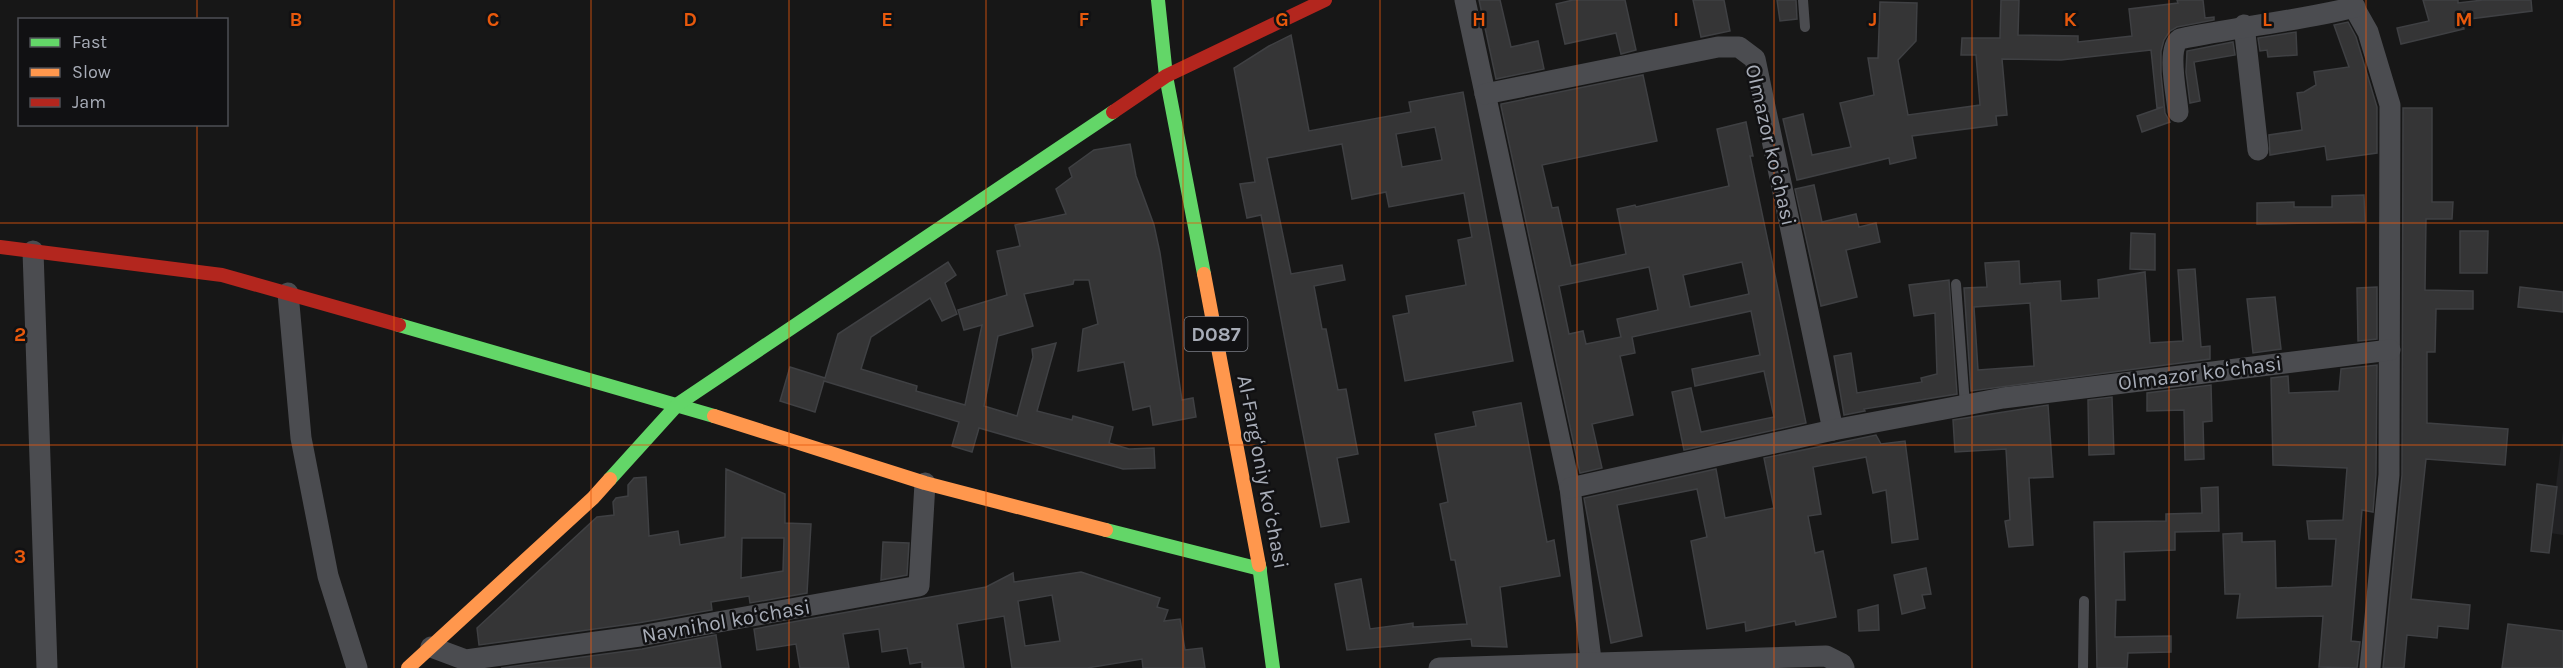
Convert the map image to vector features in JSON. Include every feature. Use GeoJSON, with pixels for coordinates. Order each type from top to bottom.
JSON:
{"type":"FeatureCollection","features":[{"type":"Feature","properties":{"kind":"main road","name":"Al-Fargʻoniy koʻchasi"},"geometry":{"type":"LineString","coordinates":[[1158,0],[1166,76],[1260,569],[1273,668]]}},
{"type":"Feature","properties":{"kind":"main road"},"geometry":{"type":"LineString","coordinates":[[408,668],[593,498],[678,404],[1166,76],[1325,0]]}},
{"type":"Feature","properties":{"kind":"main road"},"geometry":{"type":"LineString","coordinates":[[0,247],[222,274],[678,404],[925,483],[1260,569]]}},
{"type":"Feature","properties":{"kind":"street"},"geometry":{"type":"LineString","coordinates":[[1465,0],[1570,488],[1592,666]]}},
{"type":"Feature","properties":{"kind":"street"},"geometry":{"type":"LineString","coordinates":[[2178,112],[2173,57],[2176,42],[2180,39],[2244,26],[2314,17],[2352,4],[2368,32],[2390,105],[2389,475],[2370,668]]}},
{"type":"Feature","properties":{"kind":"street"},"geometry":{"type":"LineString","coordinates":[[2244,26],[2258,150]]}},
{"type":"Feature","properties":{"kind":"street","name":"Olmazor koʻchasi"},"geometry":{"type":"LineString","coordinates":[[1485,94],[1718,47],[1739,47],[1755,59],[1833,430]]}},
{"type":"Feature","properties":{"kind":"street"},"geometry":{"type":"LineString","coordinates":[[33,251],[47,668]]}},
{"type":"Feature","properties":{"kind":"street"},"geometry":{"type":"LineString","coordinates":[[288,293],[304,449],[328,576],[357,668]]}},
{"type":"Feature","properties":{"kind":"street","name":"Olmazor koʻchasi"},"geometry":{"type":"LineString","coordinates":[[1570,488],[1833,430],[2003,398],[2390,350]]}},
{"type":"Feature","properties":{"kind":"street","name":"Navnihol koʻchasi"},"geometry":{"type":"LineString","coordinates":[[431,647],[466,660],[640,636],[919,586],[925,483]]}},
{"type":"Feature","properties":{"kind":"street"},"geometry":{"type":"LineString","coordinates":[[1439,668],[1592,666],[1826,656],[1842,664],[1844,668]]}},
{"type":"Feature","properties":{"kind":"lane"},"geometry":{"type":"LineString","coordinates":[[1803,0],[1805,27]]}},
{"type":"Feature","properties":{"kind":"lane"},"geometry":{"type":"LineString","coordinates":[[1956,284],[1965,405]]}},
{"type":"Feature","properties":{"kind":"lane"},"geometry":{"type":"LineString","coordinates":[[2083,668],[2084,601]]}},
{"type":"Feature","properties":{"kind":"shaded area"},"geometry":{"type":"Polygon","coordinates":[[[2563,430],[2563,535],[2550,533],[2563,430]]]}},
{"type":"Feature","properties":{"kind":"building"},"geometry":{"type":"Polygon","coordinates":[[[1479,0],[1500,0],[1511,47],[1538,41],[1544,69],[1496,79],[1479,0]]]}},
{"type":"Feature","properties":{"kind":"building"},"geometry":{"type":"Polygon","coordinates":[[[1573,0],[1625,0],[1636,50],[1621,54],[1616,33],[1565,44],[1556,4],[1573,0]]]}},
{"type":"Feature","properties":{"kind":"building"},"geometry":{"type":"Polygon","coordinates":[[[1693,0],[1724,0],[1730,31],[1701,37],[1693,0]]]}},
{"type":"Feature","properties":{"kind":"building"},"geometry":{"type":"Polygon","coordinates":[[[1777,0],[1796,0],[1797,19],[1780,21],[1777,0]]]}},
{"type":"Feature","properties":{"kind":"building"},"geometry":{"type":"Polygon","coordinates":[[[2001,0],[2019,0],[2018,35],[2078,36],[2078,42],[2132,36],[2129,9],[2178,3],[2177,0],[2203,0],[2205,18],[2214,17],[2214,20],[2177,27],[2170,31],[2164,40],[2161,51],[2161,74],[2165,113],[2170,122],[2142,132],[2137,116],[2163,107],[2157,108],[2151,50],[2061,60],[2002,59],[2007,115],[1996,116],[1997,125],[1912,136],[1916,158],[1890,164],[1889,158],[1797,180],[1783,119],[1803,114],[1812,155],[1851,147],[1840,103],[1874,95],[1868,58],[1878,58],[1880,2],[1917,3],[1916,41],[1898,60],[1908,115],[1980,105],[1976,55],[1961,55],[1962,38],[2000,38],[2001,0]]]}},
{"type":"Feature","properties":{"kind":"building"},"geometry":{"type":"Polygon","coordinates":[[[2423,0],[2458,0],[2458,3],[2483,0],[2531,0],[2532,11],[2462,20],[2464,29],[2401,44],[2397,28],[2429,21],[2423,0]]]}},
{"type":"Feature","properties":{"kind":"building"},"geometry":{"type":"Polygon","coordinates":[[[2348,22],[2356,37],[2377,107],[2377,153],[2327,160],[2325,146],[2270,155],[2269,135],[2302,130],[2297,93],[2316,85],[2314,72],[2349,67],[2334,25],[2348,22]]]}},
{"type":"Feature","properties":{"kind":"building"},"geometry":{"type":"Polygon","coordinates":[[[2296,32],[2297,55],[2268,57],[2267,50],[2260,51],[2258,38],[2296,32]]]}},
{"type":"Feature","properties":{"kind":"building"},"geometry":{"type":"Polygon","coordinates":[[[1291,35],[1309,131],[1411,112],[1409,102],[1463,92],[1513,361],[1405,381],[1393,316],[1409,313],[1406,296],[1466,285],[1458,240],[1472,237],[1464,193],[1389,207],[1386,192],[1352,199],[1342,144],[1267,158],[1291,274],[1342,265],[1345,280],[1314,286],[1322,329],[1326,329],[1338,390],[1346,389],[1358,454],[1337,458],[1349,522],[1321,527],[1261,215],[1247,218],[1240,184],[1255,182],[1234,68],[1291,35]],[[1435,127],[1396,134],[1402,167],[1442,160],[1435,127]]]}},
{"type":"Feature","properties":{"kind":"building"},"geometry":{"type":"Polygon","coordinates":[[[2233,42],[2235,55],[2194,62],[2200,101],[2190,103],[2186,72],[2187,51],[2233,42]]]}},
{"type":"Feature","properties":{"kind":"building"},"geometry":{"type":"Polygon","coordinates":[[[1643,75],[1657,141],[1542,165],[1552,208],[1558,207],[1571,266],[1626,254],[1617,209],[1635,205],[1636,207],[1729,186],[1717,129],[1746,122],[1753,156],[1750,156],[1806,423],[1684,450],[1672,392],[1691,388],[1701,432],[1774,417],[1764,371],[1695,386],[1692,369],[1760,355],[1751,311],[1632,337],[1635,353],[1620,356],[1633,415],[1592,424],[1602,468],[1580,473],[1501,104],[1643,75]],[[1742,262],[1683,275],[1690,307],[1749,294],[1742,262]],[[1649,267],[1559,286],[1569,334],[1583,331],[1586,344],[1621,337],[1617,319],[1658,310],[1649,267]]]}},
{"type":"Feature","properties":{"kind":"building"},"geometry":{"type":"Polygon","coordinates":[[[2403,108],[2432,108],[2432,202],[2453,202],[2452,219],[2426,219],[2425,290],[2473,291],[2473,309],[2436,309],[2435,352],[2427,352],[2427,423],[2508,429],[2505,465],[2426,459],[2411,599],[2470,605],[2468,629],[2438,626],[2437,638],[2407,635],[2404,668],[2383,668],[2402,475],[2403,108]]]}},
{"type":"Feature","properties":{"kind":"building"},"geometry":{"type":"Polygon","coordinates":[[[1130,144],[1136,176],[1154,225],[1160,253],[1182,400],[1193,398],[1196,417],[1153,425],[1150,406],[1133,410],[1124,362],[1078,371],[1083,329],[1098,324],[1089,280],[1074,280],[1073,284],[1024,294],[1033,326],[998,336],[984,406],[1017,416],[1033,357],[1032,349],[1056,343],[1037,411],[1072,420],[1073,416],[1113,427],[1109,443],[1129,449],[1154,448],[1155,468],[1123,469],[979,428],[972,452],[952,446],[959,422],[824,381],[815,412],[780,401],[790,367],[825,378],[838,334],[948,262],[956,275],[945,283],[957,314],[942,321],[930,298],[871,337],[861,369],[917,386],[916,391],[965,405],[982,325],[964,330],[958,310],[1007,295],[997,251],[1020,246],[1015,225],[1066,214],[1056,189],[1072,177],[1069,168],[1094,150],[1130,144]]]}},
{"type":"Feature","properties":{"kind":"building"},"geometry":{"type":"Polygon","coordinates":[[[1814,185],[1822,222],[1856,214],[1859,227],[1876,223],[1880,242],[1846,250],[1857,297],[1821,306],[1795,189],[1814,185]]]}},
{"type":"Feature","properties":{"kind":"building"},"geometry":{"type":"Polygon","coordinates":[[[2364,195],[2365,222],[2257,224],[2257,203],[2294,202],[2294,207],[2332,207],[2332,196],[2364,195]]]}},
{"type":"Feature","properties":{"kind":"building"},"geometry":{"type":"Polygon","coordinates":[[[2460,231],[2488,231],[2487,273],[2460,273],[2460,231]]]}},
{"type":"Feature","properties":{"kind":"building"},"geometry":{"type":"Polygon","coordinates":[[[2131,233],[2155,234],[2155,270],[2130,269],[2131,233]]]}},
{"type":"Feature","properties":{"kind":"building"},"geometry":{"type":"Polygon","coordinates":[[[2019,261],[2020,284],[2060,281],[2061,301],[2099,298],[2098,280],[2145,272],[2150,343],[2183,341],[2178,270],[2195,269],[2201,347],[2210,346],[2210,359],[1971,391],[1964,288],[1987,287],[1985,263],[2019,261]],[[2030,303],[1974,307],[1978,370],[2034,366],[2030,303]]]}},
{"type":"Feature","properties":{"kind":"building"},"geometry":{"type":"Polygon","coordinates":[[[1949,280],[1957,394],[1864,409],[1865,411],[1844,415],[1834,356],[1851,353],[1857,393],[1922,382],[1921,378],[1937,374],[1935,313],[1914,316],[1909,285],[1949,280]]]}},
{"type":"Feature","properties":{"kind":"building"},"geometry":{"type":"Polygon","coordinates":[[[2377,287],[2377,339],[2358,341],[2357,288],[2377,287]]]}},
{"type":"Feature","properties":{"kind":"building"},"geometry":{"type":"Polygon","coordinates":[[[2520,287],[2563,292],[2563,312],[2518,307],[2520,287]]]}},
{"type":"Feature","properties":{"kind":"building"},"geometry":{"type":"Polygon","coordinates":[[[2275,297],[2281,349],[2253,353],[2247,299],[2275,297]]]}},
{"type":"Feature","properties":{"kind":"building"},"geometry":{"type":"Polygon","coordinates":[[[2377,365],[2376,474],[2373,512],[2362,510],[2351,641],[2360,642],[2357,668],[2319,667],[2323,616],[2237,618],[2240,594],[2225,594],[2223,534],[2242,533],[2242,542],[2275,541],[2276,588],[2332,586],[2336,539],[2309,539],[2307,521],[2343,520],[2347,468],[2273,465],[2271,378],[2288,376],[2289,393],[2339,391],[2341,369],[2377,365]]]}},
{"type":"Feature","properties":{"kind":"building"},"geometry":{"type":"Polygon","coordinates":[[[2211,385],[2212,421],[2203,422],[2204,459],[2185,460],[2184,410],[2147,411],[2147,393],[2211,385]]]}},
{"type":"Feature","properties":{"kind":"building"},"geometry":{"type":"Polygon","coordinates":[[[2112,397],[2114,454],[2089,455],[2088,400],[2112,397]]]}},
{"type":"Feature","properties":{"kind":"building"},"geometry":{"type":"Polygon","coordinates":[[[1521,403],[1547,542],[1554,540],[1560,576],[1500,587],[1507,647],[1472,646],[1471,639],[1347,650],[1335,584],[1361,579],[1370,629],[1413,623],[1413,627],[1467,624],[1455,560],[1451,560],[1440,504],[1448,502],[1435,434],[1476,426],[1473,412],[1521,403]]]}},
{"type":"Feature","properties":{"kind":"building"},"geometry":{"type":"Polygon","coordinates":[[[2048,405],[2053,477],[2029,478],[2033,545],[2009,547],[2005,521],[2010,520],[2006,449],[1955,452],[1953,420],[2048,405]]]}},
{"type":"Feature","properties":{"kind":"building"},"geometry":{"type":"Polygon","coordinates":[[[1876,435],[1881,444],[1905,441],[1918,539],[1892,543],[1886,490],[1873,493],[1866,457],[1813,467],[1821,514],[1808,516],[1815,553],[1823,551],[1836,617],[1796,625],[1795,621],[1746,631],[1745,622],[1707,629],[1691,541],[1707,537],[1697,489],[1617,505],[1642,636],[1611,643],[1584,498],[1716,469],[1725,518],[1774,508],[1764,458],[1876,435]]]}},
{"type":"Feature","properties":{"kind":"building"},"geometry":{"type":"Polygon","coordinates":[[[726,469],[785,494],[785,523],[811,524],[807,593],[750,603],[749,596],[711,602],[712,610],[638,623],[479,645],[477,628],[597,517],[614,515],[613,502],[616,498],[628,496],[628,485],[634,478],[646,477],[649,536],[678,531],[680,545],[725,537],[726,469]],[[742,538],[741,578],[783,571],[784,538],[742,538]]]}},
{"type":"Feature","properties":{"kind":"building"},"geometry":{"type":"Polygon","coordinates":[[[2537,484],[2557,487],[2549,553],[2531,551],[2537,484]]]}},
{"type":"Feature","properties":{"kind":"building"},"geometry":{"type":"Polygon","coordinates":[[[2218,487],[2219,531],[2175,532],[2175,550],[2124,552],[2125,600],[2116,600],[2115,637],[2171,636],[2171,652],[2128,653],[2127,668],[2097,668],[2094,522],[2166,521],[2166,514],[2202,513],[2201,488],[2218,487]]]}},
{"type":"Feature","properties":{"kind":"building"},"geometry":{"type":"Polygon","coordinates":[[[883,542],[909,543],[907,575],[881,580],[883,542]]]}},
{"type":"Feature","properties":{"kind":"building"},"geometry":{"type":"Polygon","coordinates":[[[1926,568],[1931,594],[1922,595],[1925,608],[1902,614],[1894,575],[1926,568]]]}},
{"type":"Feature","properties":{"kind":"building"},"geometry":{"type":"Polygon","coordinates":[[[1081,572],[1160,598],[1157,607],[1168,610],[1164,621],[1180,619],[1185,650],[1202,648],[1205,668],[1143,668],[1142,659],[1087,668],[1012,668],[1004,616],[957,624],[964,668],[922,668],[922,662],[910,664],[907,648],[882,652],[879,629],[843,634],[849,668],[800,668],[796,644],[757,650],[754,629],[986,587],[1013,573],[1014,582],[1081,572]],[[1052,595],[1018,601],[1025,646],[1060,641],[1052,595]]]}},
{"type":"Feature","properties":{"kind":"building"},"geometry":{"type":"Polygon","coordinates":[[[1878,605],[1879,630],[1859,631],[1858,610],[1878,605]]]}},
{"type":"Feature","properties":{"kind":"building"},"geometry":{"type":"Polygon","coordinates":[[[2508,624],[2563,631],[2563,668],[2502,668],[2508,624]]]}},
{"type":"Feature","properties":{"kind":"building"},"geometry":{"type":"Polygon","coordinates":[[[716,635],[721,668],[501,668],[642,649],[716,635]]]}},
{"type":"Feature","properties":{"kind":"traffic: fast"},"geometry":{"type":"LineString","coordinates":[[1158,0],[1166,76],[1204,274]]}},
{"type":"Feature","properties":{"kind":"traffic: fast"},"geometry":{"type":"LineString","coordinates":[[610,479],[678,404],[1113,112]]}},
{"type":"Feature","properties":{"kind":"traffic: fast"},"geometry":{"type":"LineString","coordinates":[[399,325],[714,416]]}},
{"type":"Feature","properties":{"kind":"traffic: fast"},"geometry":{"type":"LineString","coordinates":[[1106,530],[1260,569]]}},
{"type":"Feature","properties":{"kind":"traffic: fast"},"geometry":{"type":"LineString","coordinates":[[1259,565],[1273,668]]}},
{"type":"Feature","properties":{"kind":"traffic: slow"},"geometry":{"type":"LineString","coordinates":[[1204,274],[1259,565]]}},
{"type":"Feature","properties":{"kind":"traffic: slow"},"geometry":{"type":"LineString","coordinates":[[714,416],[925,483],[1106,530]]}},
{"type":"Feature","properties":{"kind":"traffic: slow"},"geometry":{"type":"LineString","coordinates":[[408,668],[593,498],[610,479]]}},
{"type":"Feature","properties":{"kind":"traffic: jam"},"geometry":{"type":"LineString","coordinates":[[1113,112],[1166,76],[1325,0]]}},
{"type":"Feature","properties":{"kind":"traffic: jam"},"geometry":{"type":"LineString","coordinates":[[0,247],[222,275],[399,325]]}}]}
